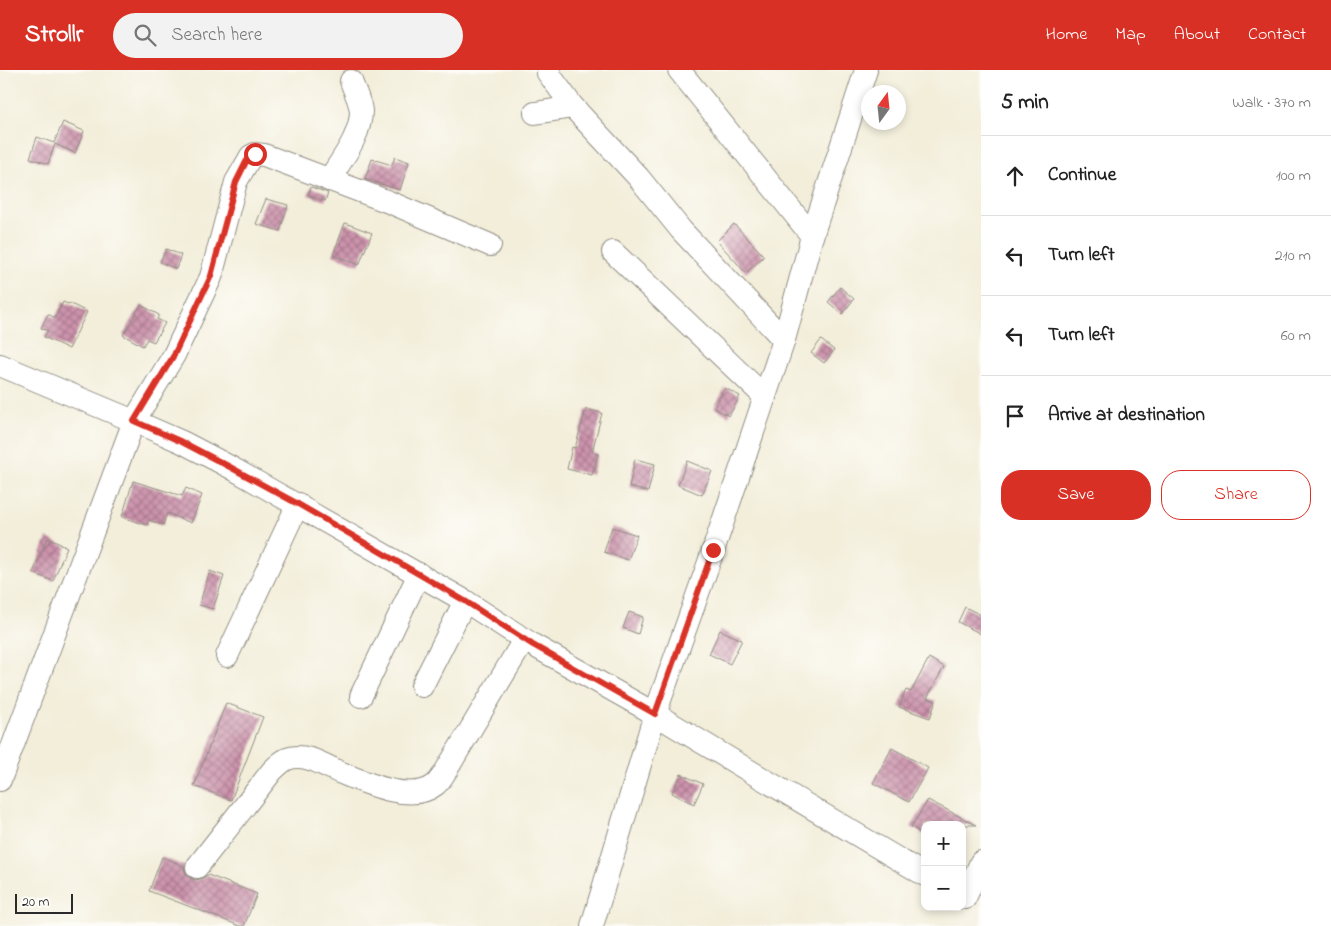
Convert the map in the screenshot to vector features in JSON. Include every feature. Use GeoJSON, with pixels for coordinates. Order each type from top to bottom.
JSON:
{"type":"FeatureCollection","features":[{"type":"Feature","properties":{"kind":"street"},"geometry":{"type":"LineString","coordinates":[[549,70],[548,73],[551,78],[573,107],[639,178],[681,230],[784,340]]}},
{"type":"Feature","properties":{"kind":"street"},"geometry":{"type":"LineString","coordinates":[[679,70],[812,236]]}},
{"type":"Feature","properties":{"kind":"street"},"geometry":{"type":"LineString","coordinates":[[592,926],[655,714],[766,397],[784,340],[812,236],[862,73]]}},
{"type":"Feature","properties":{"kind":"street"},"geometry":{"type":"LineString","coordinates":[[328,180],[351,143],[358,125],[361,110],[350,81]]}},
{"type":"Feature","properties":{"kind":"street"},"geometry":{"type":"LineString","coordinates":[[535,113],[573,107]]}},
{"type":"Feature","properties":{"kind":"street"},"geometry":{"type":"LineString","coordinates":[[0,780],[134,421],[174,355],[211,276],[236,182],[251,156],[255,154],[264,155],[389,202],[490,246]]}},
{"type":"Feature","properties":{"kind":"street"},"geometry":{"type":"LineString","coordinates":[[613,252],[766,397]]}},
{"type":"Feature","properties":{"kind":"street"},"geometry":{"type":"LineString","coordinates":[[0,365],[182,442],[298,504],[465,601],[524,640],[655,714],[921,872]]}},
{"type":"Feature","properties":{"kind":"street"},"geometry":{"type":"LineString","coordinates":[[227,656],[298,504]]}},
{"type":"Feature","properties":{"kind":"street"},"geometry":{"type":"LineString","coordinates":[[361,696],[419,574]]}},
{"type":"Feature","properties":{"kind":"street"},"geometry":{"type":"LineString","coordinates":[[422,686],[465,601]]}},
{"type":"Feature","properties":{"kind":"street"},"geometry":{"type":"LineString","coordinates":[[197,866],[272,771],[287,759],[302,758],[319,762],[339,772],[390,790],[407,793],[421,791],[435,785],[447,769],[524,640]]}},
{"type":"Feature","properties":{"kind":"street"},"geometry":{"type":"LineString","coordinates":[[969,900],[981,862]]}},
{"type":"Feature","properties":{"kind":"building"},"geometry":{"type":"Polygon","coordinates":[[[63,122],[84,131],[75,153],[55,144],[48,164],[30,158],[37,137],[54,143],[63,122]]]}},
{"type":"Feature","properties":{"kind":"building"},"geometry":{"type":"Polygon","coordinates":[[[395,157],[409,162],[400,190],[365,179],[372,159],[392,165],[395,157]]]}},
{"type":"Feature","properties":{"kind":"building"},"geometry":{"type":"Polygon","coordinates":[[[311,187],[328,193],[325,201],[308,195],[311,187]]]}},
{"type":"Feature","properties":{"kind":"building"},"geometry":{"type":"Polygon","coordinates":[[[266,199],[288,205],[280,231],[256,224],[266,199]]]}},
{"type":"Feature","properties":{"kind":"building"},"geometry":{"type":"Polygon","coordinates":[[[345,223],[372,233],[359,265],[333,255],[345,223]]]}},
{"type":"Feature","properties":{"kind":"building"},"geometry":{"type":"Polygon","coordinates":[[[734,224],[764,256],[746,273],[717,241],[734,224]]]}},
{"type":"Feature","properties":{"kind":"building"},"geometry":{"type":"Polygon","coordinates":[[[166,249],[181,255],[176,269],[160,262],[166,249]]]}},
{"type":"Feature","properties":{"kind":"building"},"geometry":{"type":"Polygon","coordinates":[[[840,287],[854,299],[842,314],[828,302],[840,287]]]}},
{"type":"Feature","properties":{"kind":"building"},"geometry":{"type":"Polygon","coordinates":[[[63,302],[87,312],[69,349],[44,337],[48,331],[41,328],[48,314],[55,318],[63,302]]]}},
{"type":"Feature","properties":{"kind":"building"},"geometry":{"type":"Polygon","coordinates":[[[141,305],[159,315],[157,319],[165,323],[154,342],[147,339],[143,346],[123,335],[141,305]]]}},
{"type":"Feature","properties":{"kind":"building"},"geometry":{"type":"Polygon","coordinates":[[[821,340],[834,350],[824,363],[811,353],[821,340]]]}},
{"type":"Feature","properties":{"kind":"building"},"geometry":{"type":"Polygon","coordinates":[[[725,388],[740,396],[729,416],[714,408],[725,388]]]}},
{"type":"Feature","properties":{"kind":"building"},"geometry":{"type":"Polygon","coordinates":[[[586,409],[602,413],[592,452],[598,454],[592,475],[567,469],[572,447],[575,448],[586,409]]]}},
{"type":"Feature","properties":{"kind":"building"},"geometry":{"type":"Polygon","coordinates":[[[635,459],[655,464],[648,492],[629,487],[635,459]]]}},
{"type":"Feature","properties":{"kind":"building"},"geometry":{"type":"Polygon","coordinates":[[[687,461],[712,471],[702,495],[678,485],[687,461]]]}},
{"type":"Feature","properties":{"kind":"building"},"geometry":{"type":"Polygon","coordinates":[[[133,481],[182,496],[186,488],[202,495],[191,523],[167,513],[163,525],[148,520],[147,525],[122,517],[133,481]]]}},
{"type":"Feature","properties":{"kind":"building"},"geometry":{"type":"Polygon","coordinates":[[[612,527],[637,535],[628,560],[604,552],[612,527]]]}},
{"type":"Feature","properties":{"kind":"building"},"geometry":{"type":"Polygon","coordinates":[[[47,538],[67,547],[53,581],[33,573],[47,538]]]}},
{"type":"Feature","properties":{"kind":"building"},"geometry":{"type":"Polygon","coordinates":[[[210,571],[224,576],[213,609],[199,605],[210,571]]]}},
{"type":"Feature","properties":{"kind":"building"},"geometry":{"type":"Polygon","coordinates":[[[965,607],[981,615],[981,634],[958,622],[965,607]]]}},
{"type":"Feature","properties":{"kind":"building"},"geometry":{"type":"Polygon","coordinates":[[[629,612],[643,617],[638,634],[623,628],[629,612]]]}},
{"type":"Feature","properties":{"kind":"building"},"geometry":{"type":"Polygon","coordinates":[[[720,630],[742,640],[730,664],[709,654],[720,630]]]}},
{"type":"Feature","properties":{"kind":"building"},"geometry":{"type":"Polygon","coordinates":[[[929,658],[944,667],[927,698],[936,701],[930,718],[899,707],[906,690],[911,692],[929,658]]]}},
{"type":"Feature","properties":{"kind":"building"},"geometry":{"type":"Polygon","coordinates":[[[226,703],[263,717],[231,800],[194,786],[226,703]]]}},
{"type":"Feature","properties":{"kind":"building"},"geometry":{"type":"Polygon","coordinates":[[[892,748],[928,768],[909,802],[873,783],[892,748]]]}},
{"type":"Feature","properties":{"kind":"building"},"geometry":{"type":"Polygon","coordinates":[[[681,774],[703,784],[694,804],[672,793],[681,774]]]}},
{"type":"Feature","properties":{"kind":"building"},"geometry":{"type":"Polygon","coordinates":[[[928,800],[976,825],[966,825],[966,821],[921,821],[921,833],[911,827],[928,800]]]}},
{"type":"Feature","properties":{"kind":"building"},"geometry":{"type":"Polygon","coordinates":[[[162,857],[184,866],[185,872],[195,880],[208,875],[257,894],[244,926],[149,891],[162,857]]]}},
{"type":"Feature","properties":{"kind":"route"},"geometry":{"type":"LineString","coordinates":[[255,154],[246,162],[236,182],[211,276],[174,355],[134,421],[182,442],[298,504],[465,601],[533,645],[655,714],[713,550]]}}]}
